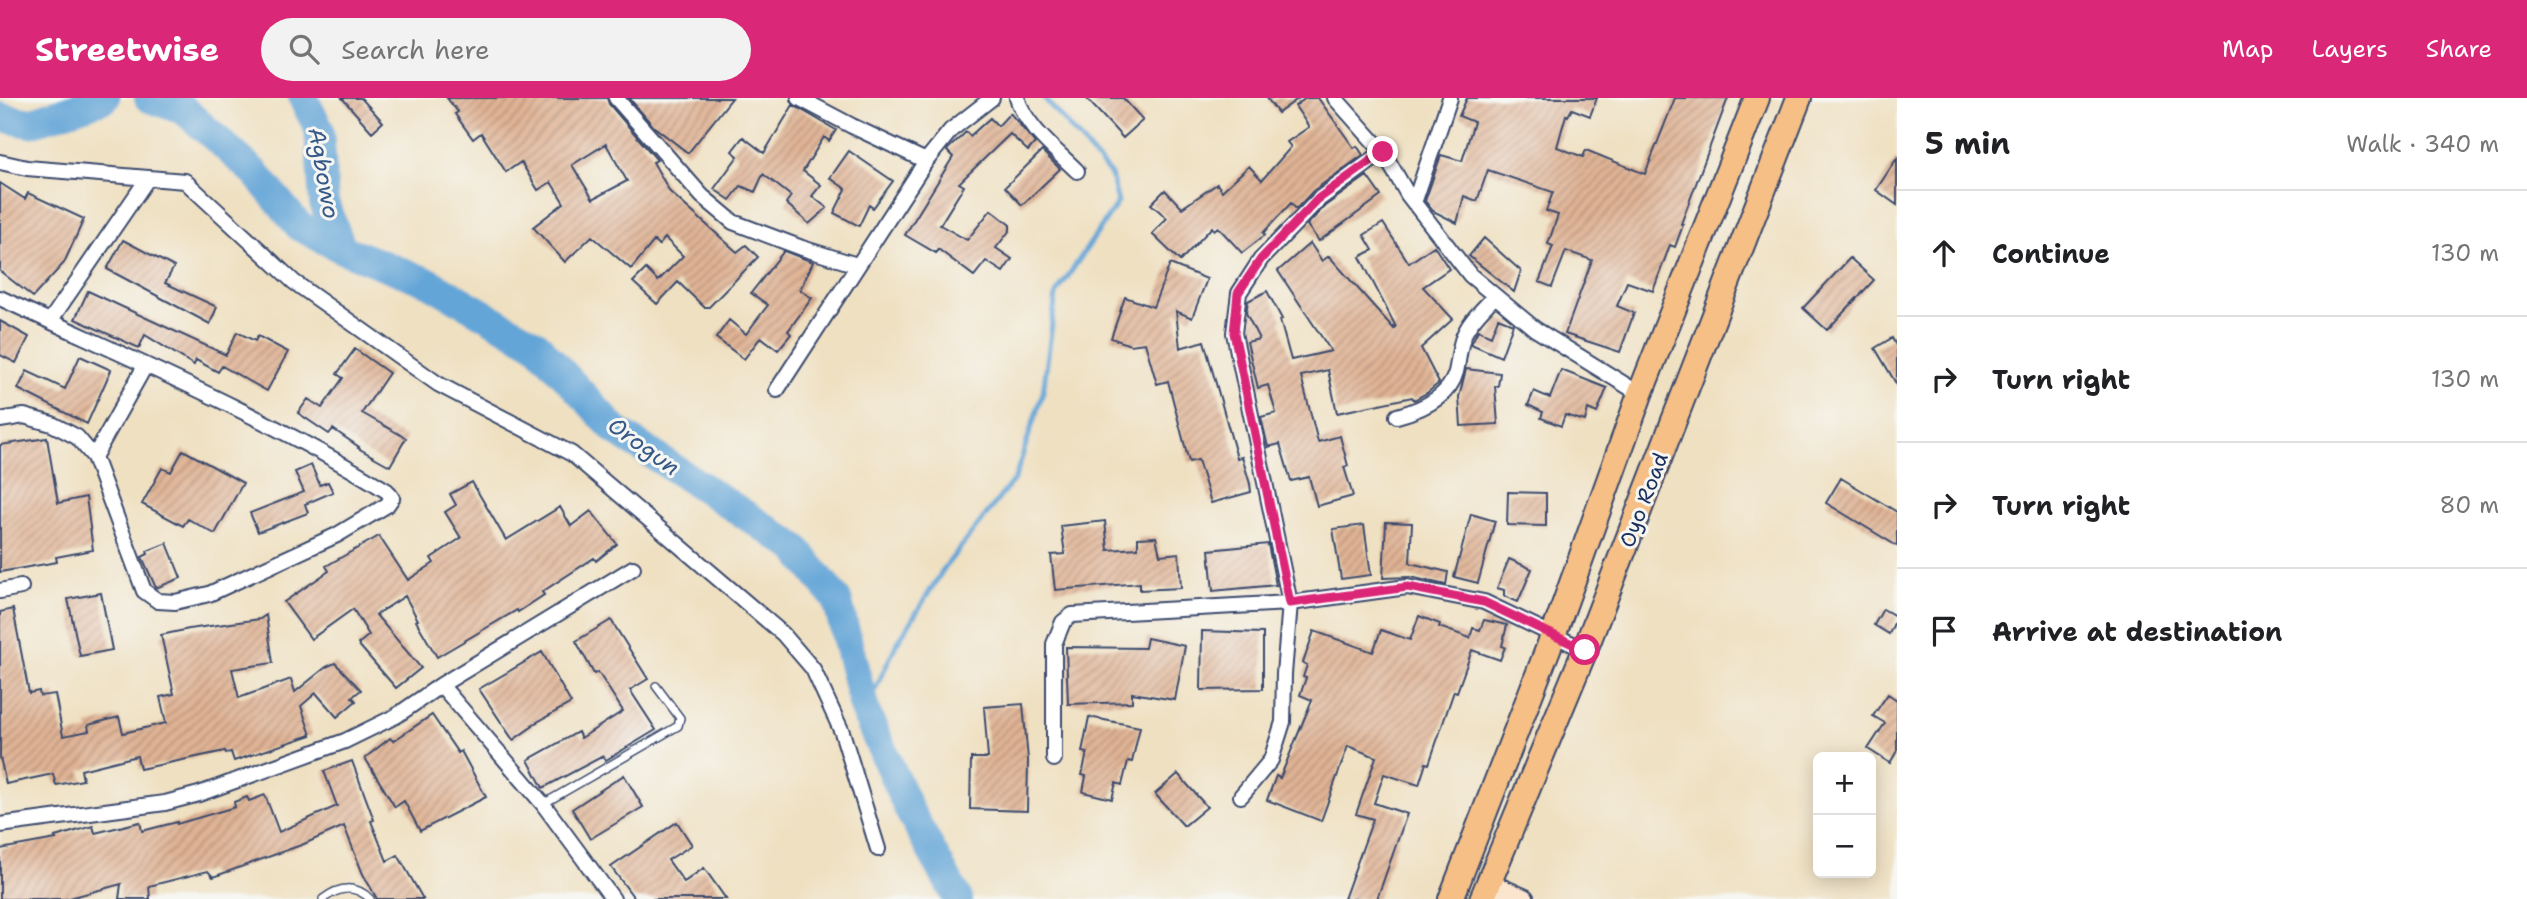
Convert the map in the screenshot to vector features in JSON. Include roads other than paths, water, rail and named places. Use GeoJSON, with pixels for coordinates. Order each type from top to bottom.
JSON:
{"type":"FeatureCollection","features":[{"type":"Feature","properties":{"kind":"highway","name":"Oyo Road"},"geometry":{"type":"LineString","coordinates":[[1451,899],[1553,636],[1640,394],[1757,98]]}},
{"type":"Feature","properties":{"kind":"highway","name":"Oyo Road"},"geometry":{"type":"LineString","coordinates":[[1485,891],[1585,650],[1799,98]]}},
{"type":"Feature","properties":{"kind":"street"},"geometry":{"type":"LineString","coordinates":[[616,98],[702,196],[733,222],[789,244],[857,265]]}},
{"type":"Feature","properties":{"kind":"street"},"geometry":{"type":"LineString","coordinates":[[799,98],[926,161]]}},
{"type":"Feature","properties":{"kind":"street"},"geometry":{"type":"LineString","coordinates":[[777,390],[926,161],[951,130],[992,98]]}},
{"type":"Feature","properties":{"kind":"street"},"geometry":{"type":"LineString","coordinates":[[1017,98],[1026,118],[1077,171]]}},
{"type":"Feature","properties":{"kind":"street"},"geometry":{"type":"LineString","coordinates":[[1336,98],[1383,152],[1414,203],[1470,275],[1535,329],[1640,394]]}},
{"type":"Feature","properties":{"kind":"street"},"geometry":{"type":"LineString","coordinates":[[1414,203],[1450,98]]}},
{"type":"Feature","properties":{"kind":"street"},"geometry":{"type":"LineString","coordinates":[[1241,796],[1271,760],[1283,722],[1290,603],[1234,333],[1238,293],[1261,259],[1318,199],[1383,152]]}},
{"type":"Feature","properties":{"kind":"street"},"geometry":{"type":"LineString","coordinates":[[0,162],[27,168],[185,181],[294,282],[438,384],[572,454],[783,634],[813,669],[842,732],[878,849]]}},
{"type":"Feature","properties":{"kind":"street"},"geometry":{"type":"LineString","coordinates":[[50,321],[148,178]]}},
{"type":"Feature","properties":{"kind":"street"},"geometry":{"type":"LineString","coordinates":[[1396,416],[1431,402],[1449,387],[1455,375],[1464,335],[1495,296]]}},
{"type":"Feature","properties":{"kind":"street"},"geometry":{"type":"LineString","coordinates":[[0,298],[333,457],[387,491],[392,498],[387,505],[337,535],[209,594],[176,602],[158,601],[144,592],[93,457],[77,437],[52,424],[24,416],[0,420]]}},
{"type":"Feature","properties":{"kind":"street"},"geometry":{"type":"LineString","coordinates":[[93,457],[145,366]]}},
{"type":"Feature","properties":{"kind":"street"},"geometry":{"type":"LineString","coordinates":[[0,825],[165,803],[199,794],[345,741],[396,716],[633,568]]}},
{"type":"Feature","properties":{"kind":"street"},"geometry":{"type":"LineString","coordinates":[[0,591],[21,587]]}},
{"type":"Feature","properties":{"kind":"street"},"geometry":{"type":"LineString","coordinates":[[1054,759],[1054,644],[1063,622],[1072,615],[1290,603],[1408,587],[1484,602],[1585,650]]}},
{"type":"Feature","properties":{"kind":"street"},"geometry":{"type":"LineString","coordinates":[[442,685],[543,804],[613,899]]}},
{"type":"Feature","properties":{"kind":"street"},"geometry":{"type":"LineString","coordinates":[[1485,891],[1524,899]]}},
{"type":"Feature","properties":{"kind":"lane"},"geometry":{"type":"LineString","coordinates":[[543,804],[678,726],[680,718],[656,686]]}},
{"type":"Feature","properties":{"kind":"lane"},"geometry":{"type":"LineString","coordinates":[[323,899],[333,891],[343,888],[361,892],[370,899]]}},
{"type":"Feature","properties":{"kind":"waterway","name":"Orogun"},"geometry":{"type":"LineString","coordinates":[[0,117],[30,123],[105,98]]}},
{"type":"Feature","properties":{"kind":"waterway","name":"Orogun"},"geometry":{"type":"LineString","coordinates":[[149,98],[184,110],[255,173],[299,226],[342,249],[430,283],[537,345],[615,430],[796,548],[837,600],[865,711],[909,810],[958,899]]}},
{"type":"Feature","properties":{"kind":"waterway","name":"Agbowo"},"geometry":{"type":"LineString","coordinates":[[303,98],[319,129],[324,203],[342,249]]}},
{"type":"Feature","properties":{"kind":"waterway"},"geometry":{"type":"LineString","coordinates":[[865,711],[896,645],[945,567],[1015,478],[1043,392],[1056,294],[1118,202],[1111,175],[1044,98]]}}]}
